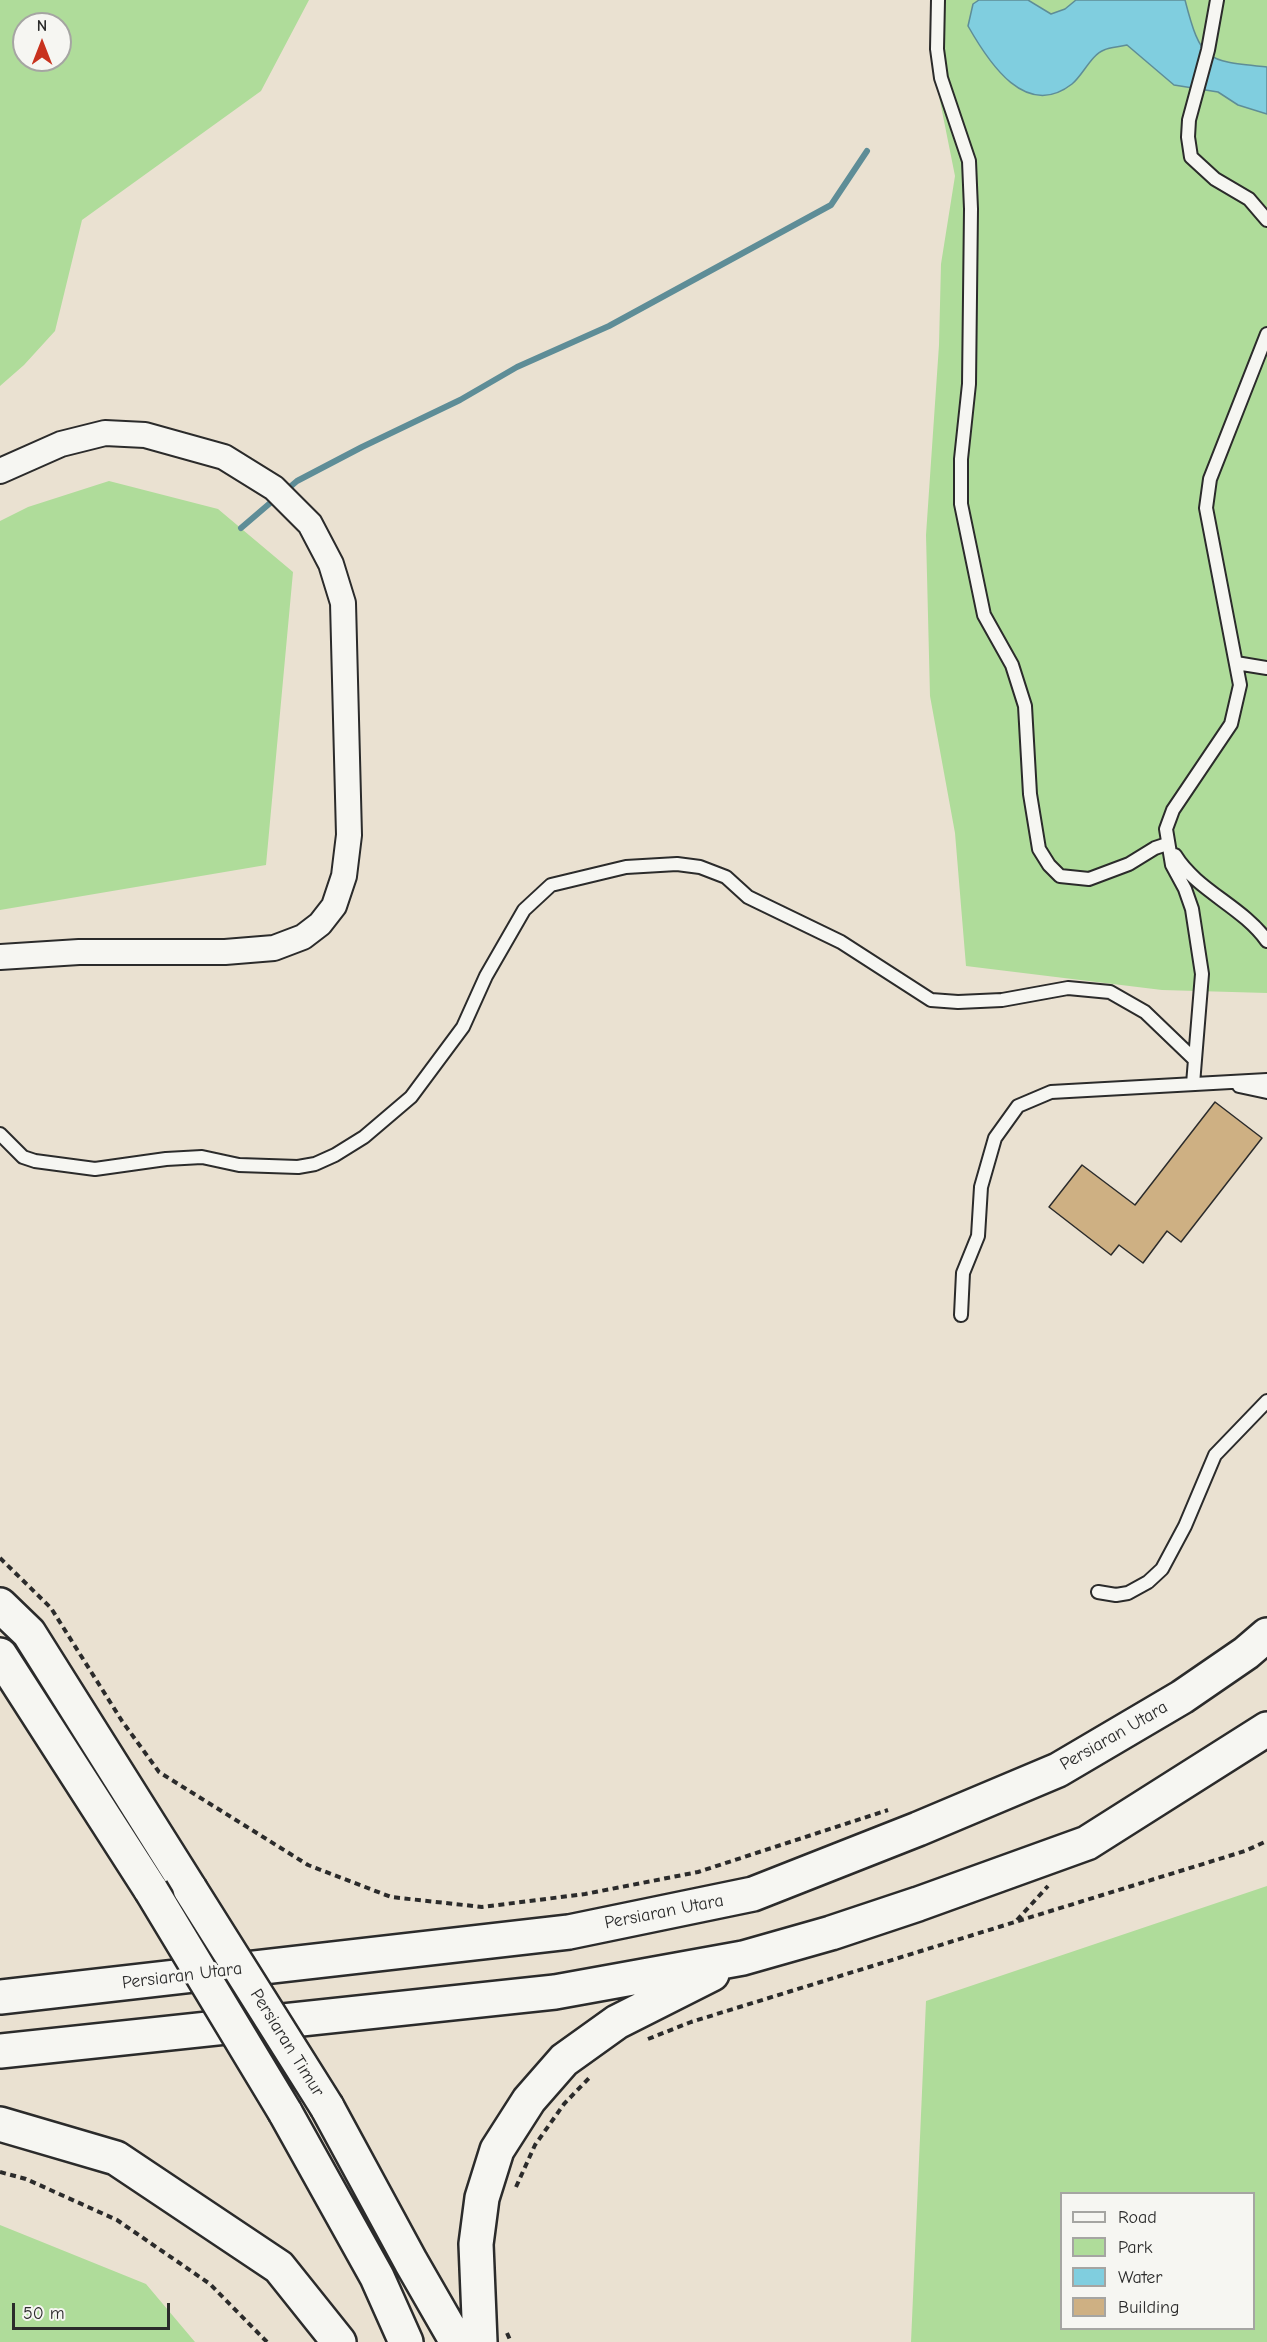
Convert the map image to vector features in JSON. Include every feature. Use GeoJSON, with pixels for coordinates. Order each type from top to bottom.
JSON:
{"type":"FeatureCollection","features":[{"type":"Feature","properties":{"kind":"main road","name":"Persiaran Timur"},"geometry":{"type":"LineString","coordinates":[[0,1605],[29,1633],[327,2107],[457,2342]]}},
{"type":"Feature","properties":{"kind":"main road","name":"Persiaran Utara"},"geometry":{"type":"LineString","coordinates":[[0,1996],[569,1932],[753,1894],[918,1829],[1058,1770],[1182,1697],[1246,1653],[1267,1635]]}},
{"type":"Feature","properties":{"kind":"main road","name":"Persiaran Timur"},"geometry":{"type":"LineString","coordinates":[[0,1656],[151,1890],[285,2112],[377,2277],[406,2342]]}},
{"type":"Feature","properties":{"kind":"main road"},"geometry":{"type":"LineString","coordinates":[[0,2051],[555,1992],[743,1958],[907,1908],[1087,1843],[1267,1730]]}},
{"type":"Feature","properties":{"kind":"main road"},"geometry":{"type":"LineString","coordinates":[[493,2335],[476,2244],[482,2198],[497,2150],[529,2100],[564,2060],[617,2022],[743,1958]]}},
{"type":"Feature","properties":{"kind":"main road"},"geometry":{"type":"LineString","coordinates":[[0,2124],[116,2158],[279,2267],[339,2342]]}},
{"type":"Feature","properties":{"kind":"street"},"geometry":{"type":"LineString","coordinates":[[0,471],[61,444],[94,435],[105,433],[145,435],[224,457],[274,488],[310,524],[331,564],[343,603],[349,835],[344,876],[333,906],[320,924],[303,937],[274,948],[225,952],[79,952],[0,957]]}},
{"type":"Feature","properties":{"kind":"lane"},"geometry":{"type":"LineString","coordinates":[[938,0],[937,49],[941,78],[969,161],[971,209],[969,384],[961,459],[961,504],[984,615],[1012,665],[1025,706],[1030,794],[1039,849],[1049,865],[1060,876],[1089,879],[1130,864],[1155,848],[1167,844]]}},
{"type":"Feature","properties":{"kind":"lane"},"geometry":{"type":"LineString","coordinates":[[1217,0],[1205,62],[1193,103],[1188,137],[1191,157],[1215,179],[1249,200],[1267,220]]}},
{"type":"Feature","properties":{"kind":"lane"},"geometry":{"type":"LineString","coordinates":[[1193,1084],[1202,974],[1192,909],[1185,889],[1172,865],[1166,829],[1173,810],[1231,724],[1240,685],[1206,508],[1210,479],[1267,334]]}},
{"type":"Feature","properties":{"kind":"lane"},"geometry":{"type":"LineString","coordinates":[[1236,663],[1267,668]]}},
{"type":"Feature","properties":{"kind":"lane"},"geometry":{"type":"LineString","coordinates":[[1167,844],[1188,873],[1244,915],[1267,941]]}},
{"type":"Feature","properties":{"kind":"lane"},"geometry":{"type":"LineString","coordinates":[[0,1134],[23,1157],[35,1161],[95,1170],[166,1159],[202,1157],[239,1165],[298,1167],[315,1164],[364,1137],[411,1097],[463,1027],[486,976],[524,910],[551,885],[626,867],[677,864],[700,867],[726,878],[748,897],[841,942],[931,1000],[958,1002],[1002,1000],[1068,988],[1110,993],[1145,1012],[1195,1060]]}},
{"type":"Feature","properties":{"kind":"lane"},"geometry":{"type":"LineString","coordinates":[[961,1316],[963,1273],[978,1236],[981,1186],[995,1138],[1018,1106],[1051,1092],[1267,1080]]}},
{"type":"Feature","properties":{"kind":"lane"},"geometry":{"type":"LineString","coordinates":[[1222,1083],[1267,1092]]}},
{"type":"Feature","properties":{"kind":"lane"},"geometry":{"type":"LineString","coordinates":[[1098,1592],[1116,1595],[1128,1593],[1148,1582],[1162,1569],[1172,1554],[1215,1455],[1267,1401]]}},
{"type":"Feature","properties":{"kind":"path"},"geometry":{"type":"LineString","coordinates":[[0,1558],[51,1608],[122,1721],[159,1772],[308,1865],[391,1897],[482,1908],[585,1894],[698,1872],[895,1808]]}},
{"type":"Feature","properties":{"kind":"path"},"geometry":{"type":"LineString","coordinates":[[641,2041],[691,2022],[1234,1854],[1267,1840]]}},
{"type":"Feature","properties":{"kind":"path"},"geometry":{"type":"LineString","coordinates":[[512,2195],[535,2145],[564,2104],[592,2075]]}},
{"type":"Feature","properties":{"kind":"path"},"geometry":{"type":"LineString","coordinates":[[0,2172],[26,2179],[117,2220],[210,2284],[267,2342]]}},
{"type":"Feature","properties":{"kind":"path"},"geometry":{"type":"LineString","coordinates":[[493,2335],[511,2342]]}},
{"type":"Feature","properties":{"kind":"green space"},"geometry":{"type":"Polygon","coordinates":[[[0,0],[309,0],[261,91],[82,220],[55,331],[24,365],[0,386],[0,0]]]}},
{"type":"Feature","properties":{"kind":"green space"},"geometry":{"type":"Polygon","coordinates":[[[934,0],[1267,0],[1267,993],[1162,990],[966,966],[955,833],[930,696],[926,535],[939,345],[941,264],[955,176],[938,91],[934,0]]]}},
{"type":"Feature","properties":{"kind":"green space"},"geometry":{"type":"Polygon","coordinates":[[[109,481],[218,509],[293,572],[266,865],[0,910],[0,521],[28,507],[109,481]]]}},
{"type":"Feature","properties":{"kind":"green space"},"geometry":{"type":"Polygon","coordinates":[[[1267,1886],[1267,2342],[911,2342],[926,2001],[1267,1886]]]}},
{"type":"Feature","properties":{"kind":"green space"},"geometry":{"type":"Polygon","coordinates":[[[0,2225],[146,2284],[195,2342],[0,2342],[0,2225]]]}},
{"type":"Feature","properties":{"kind":"water"},"geometry":{"type":"Polygon","coordinates":[[[979,0],[1028,0],[1051,14],[1065,9],[1076,0],[1185,0],[1196,36],[1209,54],[1218,60],[1231,63],[1267,67],[1267,114],[1238,105],[1218,92],[1174,85],[1127,45],[1109,48],[1099,53],[1072,84],[1055,93],[1039,95],[1024,91],[998,70],[968,26],[973,4],[979,0]]]}},
{"type":"Feature","properties":{"kind":"building"},"geometry":{"type":"Polygon","coordinates":[[[1215,1102],[1262,1138],[1181,1242],[1167,1231],[1143,1263],[1119,1245],[1111,1255],[1049,1207],[1082,1165],[1135,1205],[1215,1102]]]}},
{"type":"Feature","properties":{"kind":"waterway"},"geometry":{"type":"LineString","coordinates":[[284,492],[297,481],[460,400],[517,367],[609,326],[831,205],[867,151]]}},
{"type":"Feature","properties":{"kind":"waterway"},"geometry":{"type":"LineString","coordinates":[[241,528],[276,498]]}}]}
